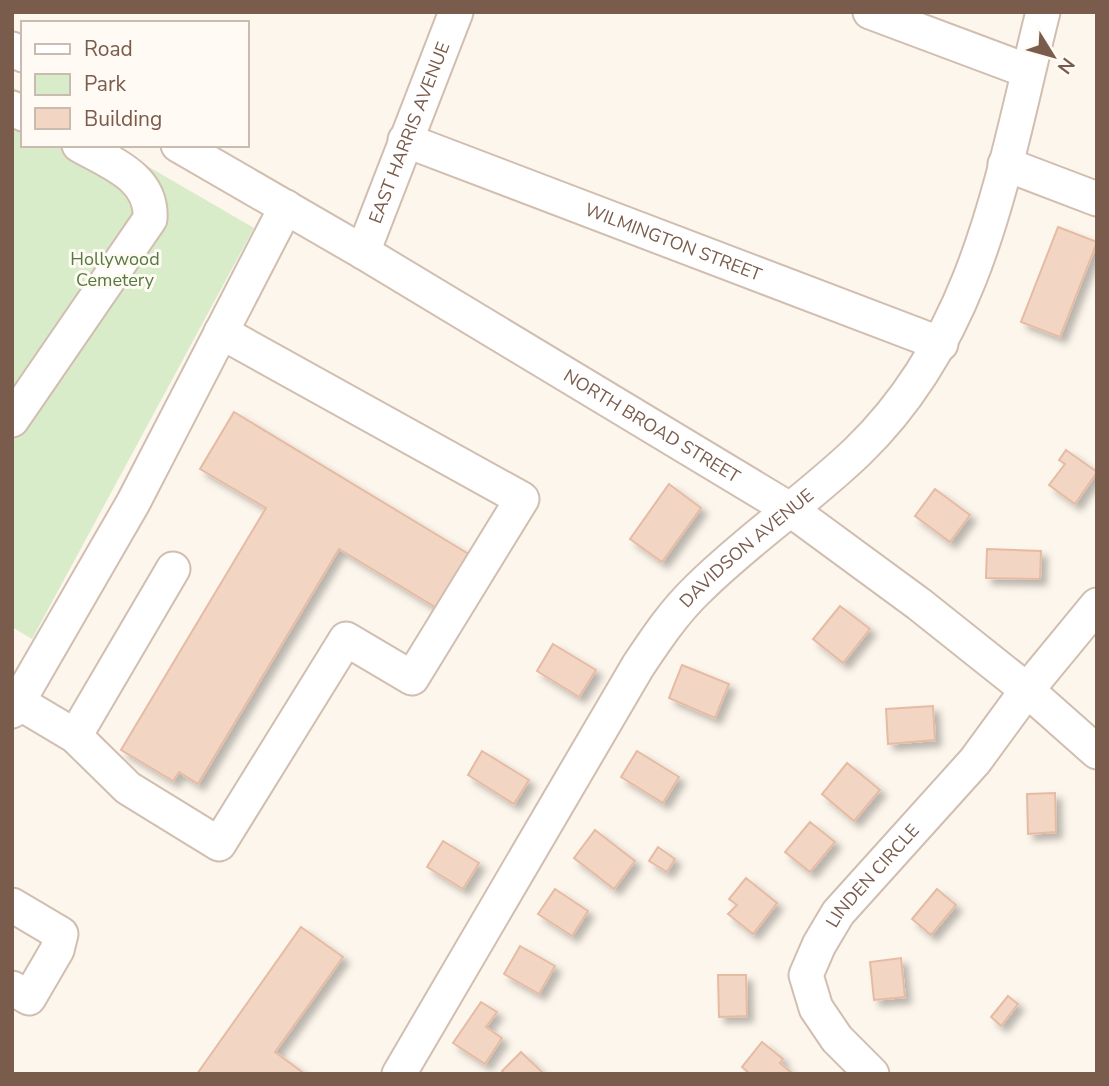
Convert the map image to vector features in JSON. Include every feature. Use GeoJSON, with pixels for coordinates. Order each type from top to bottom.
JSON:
{"type":"FeatureCollection","features":[{"type":"Feature","properties":{"kind":"street","name":"EAST HARRIS AVENUE"},"geometry":{"type":"LineString","coordinates":[[363,252],[456,12]]}},
{"type":"Feature","properties":{"kind":"street"},"geometry":{"type":"LineString","coordinates":[[870,12],[1028,71]]}},
{"type":"Feature","properties":{"kind":"street","name":"DAVIDSON AVENUE"},"geometry":{"type":"LineString","coordinates":[[398,1074],[638,666],[659,636],[697,590],[859,450],[918,382],[941,344],[965,294],[986,238],[1043,12]]}},
{"type":"Feature","properties":{"kind":"street","name":"WILMINGTON STREET"},"geometry":{"type":"LineString","coordinates":[[405,140],[941,344]]}},
{"type":"Feature","properties":{"kind":"street"},"geometry":{"type":"LineString","coordinates":[[12,420],[150,219],[151,204],[141,185],[124,170],[83,147]]}},
{"type":"Feature","properties":{"kind":"street","name":"NORTH BROAD STREET"},"geometry":{"type":"LineString","coordinates":[[181,147],[363,252],[791,509],[919,604],[1027,690],[1097,752]]}},
{"type":"Feature","properties":{"kind":"street"},"geometry":{"type":"LineString","coordinates":[[1005,164],[1097,199]]}},
{"type":"Feature","properties":{"kind":"street"},"geometry":{"type":"LineString","coordinates":[[221,332],[522,499],[412,678],[346,639],[219,844],[128,788],[75,736],[14,705],[133,503],[221,332],[286,207]]}},
{"type":"Feature","properties":{"kind":"street"},"geometry":{"type":"LineString","coordinates":[[75,736],[173,569]]}},
{"type":"Feature","properties":{"kind":"street","name":"LINDEN CIRCLE"},"geometry":{"type":"LineString","coordinates":[[872,1074],[837,1039],[816,1008],[806,975],[819,945],[838,913],[975,761],[1027,690],[1097,606]]}},
{"type":"Feature","properties":{"kind":"street"},"geometry":{"type":"LineString","coordinates":[[12,905],[61,934],[57,950],[29,998],[12,988]]}},
{"type":"Feature","properties":{"kind":"green space","name":"Hollywood Cemetery"},"geometry":{"type":"Polygon","coordinates":[[[12,87],[21,92],[21,147],[114,147],[254,228],[32,639],[12,627],[12,87]]]}},
{"type":"Feature","properties":{"kind":"building"},"geometry":{"type":"Polygon","coordinates":[[[1058,227],[1097,242],[1060,337],[1021,322],[1058,227]]]}},
{"type":"Feature","properties":{"kind":"building"},"geometry":{"type":"Polygon","coordinates":[[[234,412],[472,556],[440,610],[339,549],[198,784],[179,772],[173,781],[121,750],[266,508],[200,469],[234,412]]]}},
{"type":"Feature","properties":{"kind":"building"},"geometry":{"type":"Polygon","coordinates":[[[1066,450],[1097,472],[1075,504],[1049,485],[1065,464],[1059,460],[1066,450]]]}},
{"type":"Feature","properties":{"kind":"building"},"geometry":{"type":"Polygon","coordinates":[[[669,484],[701,508],[662,562],[630,539],[669,484]]]}},
{"type":"Feature","properties":{"kind":"building"},"geometry":{"type":"Polygon","coordinates":[[[935,489],[970,515],[950,542],[915,516],[935,489]]]}},
{"type":"Feature","properties":{"kind":"building"},"geometry":{"type":"Polygon","coordinates":[[[987,549],[1041,551],[1040,579],[986,578],[987,549]]]}},
{"type":"Feature","properties":{"kind":"building"},"geometry":{"type":"Polygon","coordinates":[[[840,606],[870,629],[843,663],[813,639],[840,606]]]}},
{"type":"Feature","properties":{"kind":"building"},"geometry":{"type":"Polygon","coordinates":[[[553,644],[596,670],[579,697],[537,671],[553,644]]]}},
{"type":"Feature","properties":{"kind":"building"},"geometry":{"type":"Polygon","coordinates":[[[682,665],[729,684],[715,718],[669,698],[682,665]]]}},
{"type":"Feature","properties":{"kind":"building"},"geometry":{"type":"Polygon","coordinates":[[[933,706],[935,740],[888,744],[886,709],[933,706]]]}},
{"type":"Feature","properties":{"kind":"building"},"geometry":{"type":"Polygon","coordinates":[[[482,751],[529,780],[514,804],[468,775],[482,751]]]}},
{"type":"Feature","properties":{"kind":"building"},"geometry":{"type":"Polygon","coordinates":[[[637,751],[679,777],[663,803],[621,777],[637,751]]]}},
{"type":"Feature","properties":{"kind":"building"},"geometry":{"type":"Polygon","coordinates":[[[847,763],[880,790],[854,821],[822,794],[847,763]]]}},
{"type":"Feature","properties":{"kind":"building"},"geometry":{"type":"Polygon","coordinates":[[[1055,793],[1056,832],[1028,834],[1027,794],[1055,793]]]}},
{"type":"Feature","properties":{"kind":"building"},"geometry":{"type":"Polygon","coordinates":[[[810,822],[835,842],[810,872],[785,852],[810,822]]]}},
{"type":"Feature","properties":{"kind":"building"},"geometry":{"type":"Polygon","coordinates":[[[595,830],[635,861],[614,889],[574,858],[595,830]]]}},
{"type":"Feature","properties":{"kind":"building"},"geometry":{"type":"Polygon","coordinates":[[[443,841],[479,863],[463,889],[427,867],[443,841]]]}},
{"type":"Feature","properties":{"kind":"building"},"geometry":{"type":"Polygon","coordinates":[[[658,847],[675,859],[667,872],[649,861],[658,847]]]}},
{"type":"Feature","properties":{"kind":"building"},"geometry":{"type":"Polygon","coordinates":[[[746,878],[777,903],[753,934],[728,914],[737,905],[729,899],[746,878]]]}},
{"type":"Feature","properties":{"kind":"building"},"geometry":{"type":"Polygon","coordinates":[[[555,889],[588,911],[572,936],[538,914],[555,889]]]}},
{"type":"Feature","properties":{"kind":"building"},"geometry":{"type":"Polygon","coordinates":[[[937,889],[956,905],[931,935],[912,919],[937,889]]]}},
{"type":"Feature","properties":{"kind":"building"},"geometry":{"type":"Polygon","coordinates":[[[301,927],[343,957],[275,1052],[305,1074],[197,1074],[301,927]]]}},
{"type":"Feature","properties":{"kind":"building"},"geometry":{"type":"Polygon","coordinates":[[[520,946],[555,966],[539,994],[504,974],[520,946]]]}},
{"type":"Feature","properties":{"kind":"building"},"geometry":{"type":"Polygon","coordinates":[[[901,958],[905,997],[874,1000],[870,962],[901,958]]]}},
{"type":"Feature","properties":{"kind":"building"},"geometry":{"type":"Polygon","coordinates":[[[718,975],[746,975],[747,1016],[719,1017],[718,975]]]}},
{"type":"Feature","properties":{"kind":"building"},"geometry":{"type":"Polygon","coordinates":[[[1008,996],[1018,1004],[1001,1026],[991,1017],[1008,996]]]}},
{"type":"Feature","properties":{"kind":"building"},"geometry":{"type":"Polygon","coordinates":[[[481,1002],[497,1012],[486,1027],[502,1038],[485,1064],[453,1043],[481,1002]]]}},
{"type":"Feature","properties":{"kind":"building"},"geometry":{"type":"Polygon","coordinates":[[[762,1042],[783,1059],[780,1063],[793,1074],[750,1074],[742,1067],[762,1042]]]}},
{"type":"Feature","properties":{"kind":"building"},"geometry":{"type":"Polygon","coordinates":[[[521,1052],[544,1074],[505,1074],[502,1071],[521,1052]]]}}]}
